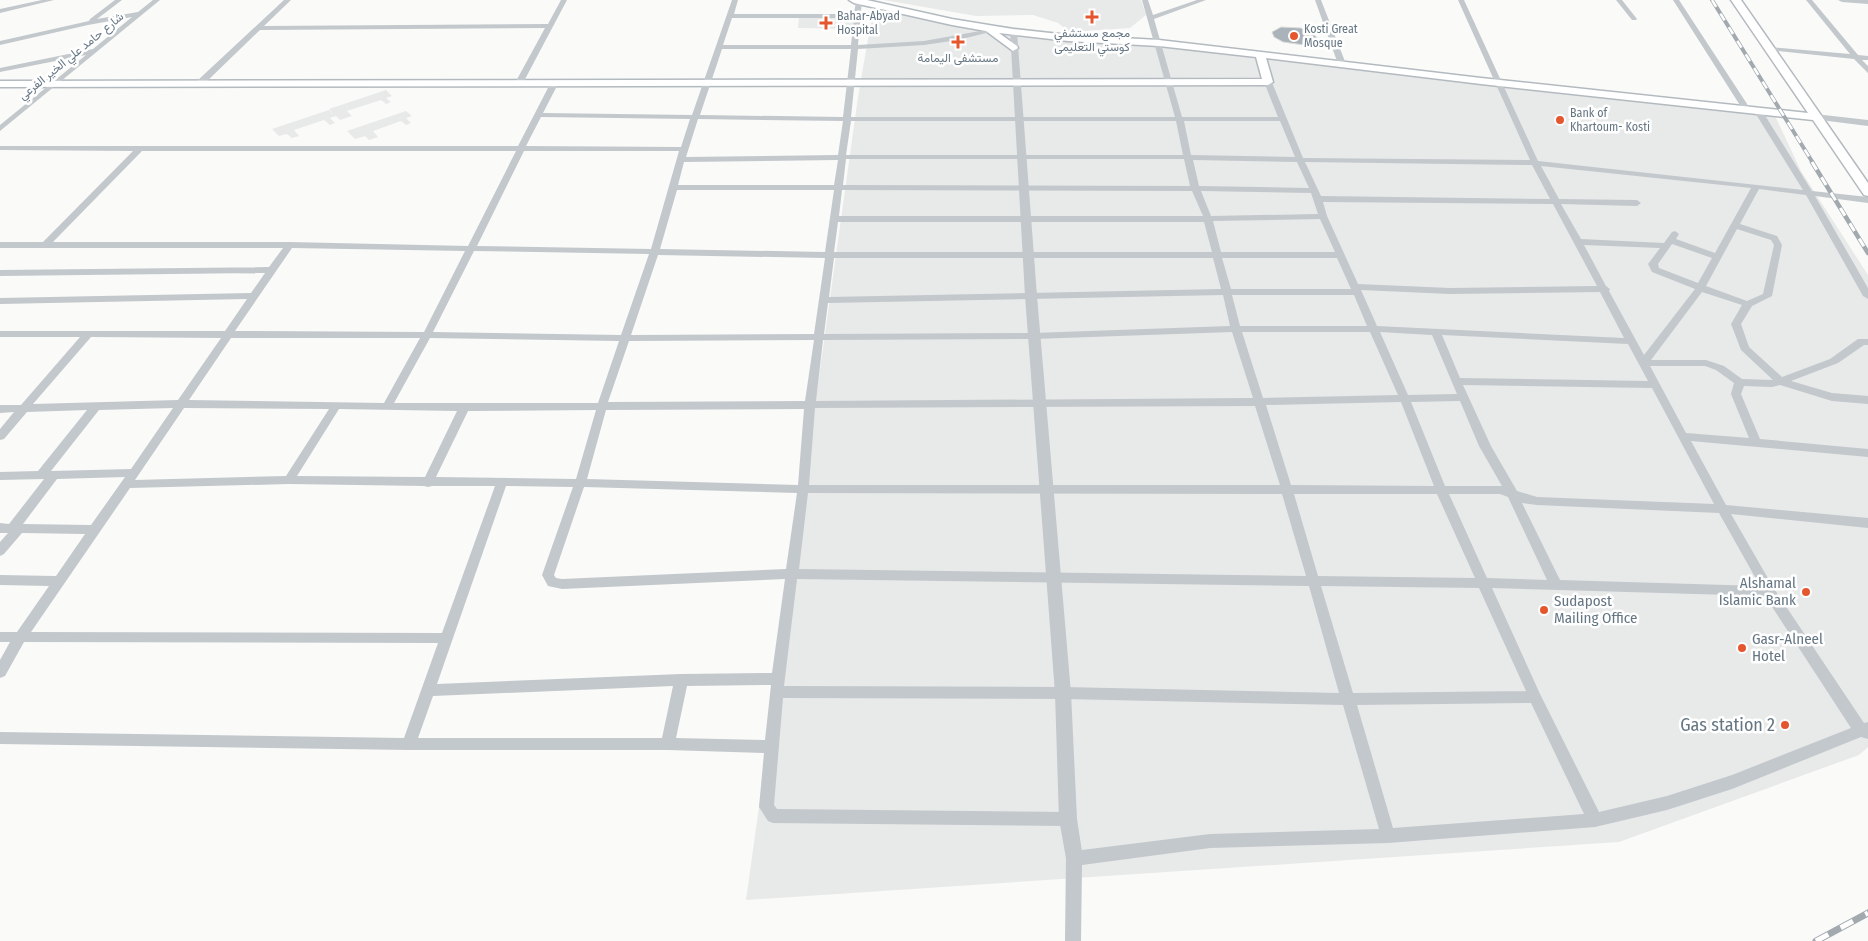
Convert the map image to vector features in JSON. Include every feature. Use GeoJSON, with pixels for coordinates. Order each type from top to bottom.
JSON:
{"type":"FeatureCollection","features":[{"type":"Feature","properties":{"kind":"main road"},"geometry":{"type":"LineString","coordinates":[[1736,0],[1815,118],[1868,192]]}},
{"type":"Feature","properties":{"kind":"main road"},"geometry":{"type":"LineString","coordinates":[[856,1],[990,30],[1013,42],[1036,35],[1158,44],[1815,118]]}},
{"type":"Feature","properties":{"kind":"main road"},"geometry":{"type":"LineString","coordinates":[[990,30],[1013,42]]}},
{"type":"Feature","properties":{"kind":"main road"},"geometry":{"type":"LineString","coordinates":[[0,84],[1268,82],[1260,54]]}},
{"type":"Feature","properties":{"kind":"street"},"geometry":{"type":"LineString","coordinates":[[0,11],[52,0]]}},
{"type":"Feature","properties":{"kind":"street"},"geometry":{"type":"LineString","coordinates":[[88,23],[119,0]]}},
{"type":"Feature","properties":{"kind":"street","name":"شارع حامد علي الخير الفرعي"},"geometry":{"type":"LineString","coordinates":[[0,129],[157,0]]}},
{"type":"Feature","properties":{"kind":"street"},"geometry":{"type":"LineString","coordinates":[[200,84],[288,0]]}},
{"type":"Feature","properties":{"kind":"street"},"geometry":{"type":"LineString","coordinates":[[519,84],[564,0]]}},
{"type":"Feature","properties":{"kind":"street"},"geometry":{"type":"LineString","coordinates":[[735,0],[684,149],[674,188],[602,406],[580,483],[548,575],[552,582],[562,584],[793,574],[1053,579],[1484,583],[1770,591]]}},
{"type":"Feature","properties":{"kind":"street"},"geometry":{"type":"LineString","coordinates":[[1145,0],[1180,118],[1195,188],[1208,220],[1236,329],[1287,490],[1388,836]]}},
{"type":"Feature","properties":{"kind":"street"},"geometry":{"type":"LineString","coordinates":[[1150,18],[1203,0]]}},
{"type":"Feature","properties":{"kind":"street"},"geometry":{"type":"LineString","coordinates":[[1318,0],[1342,64]]}},
{"type":"Feature","properties":{"kind":"street"},"geometry":{"type":"LineString","coordinates":[[1074,858],[1210,841],[1388,836],[1595,820],[1667,803],[1732,782],[1866,731],[1770,591],[1682,436],[1630,341],[1605,289],[1535,163],[1461,0]]}},
{"type":"Feature","properties":{"kind":"street"},"geometry":{"type":"LineString","coordinates":[[1619,0],[1634,20]]}},
{"type":"Feature","properties":{"kind":"street"},"geometry":{"type":"LineString","coordinates":[[1676,0],[1809,193],[1868,296]]}},
{"type":"Feature","properties":{"kind":"street"},"geometry":{"type":"LineString","coordinates":[[1809,0],[1868,71]]}},
{"type":"Feature","properties":{"kind":"street"},"geometry":{"type":"LineString","coordinates":[[1842,0],[1868,2]]}},
{"type":"Feature","properties":{"kind":"street"},"geometry":{"type":"LineString","coordinates":[[856,1],[855,47],[810,406],[803,489],[778,686],[766,807],[773,816],[1068,820]]}},
{"type":"Feature","properties":{"kind":"street"},"geometry":{"type":"LineString","coordinates":[[0,43],[88,23],[141,14]]}},
{"type":"Feature","properties":{"kind":"street"},"geometry":{"type":"LineString","coordinates":[[730,16],[857,16]]}},
{"type":"Feature","properties":{"kind":"street"},"geometry":{"type":"LineString","coordinates":[[259,28],[550,26]]}},
{"type":"Feature","properties":{"kind":"street"},"geometry":{"type":"LineString","coordinates":[[719,47],[855,47],[921,43],[990,30]]}},
{"type":"Feature","properties":{"kind":"street"},"geometry":{"type":"LineString","coordinates":[[1013,42],[1020,119],[1020,157],[1063,693],[1068,820],[1074,858],[1073,941]]}},
{"type":"Feature","properties":{"kind":"street"},"geometry":{"type":"LineString","coordinates":[[1770,49],[1868,58]]}},
{"type":"Feature","properties":{"kind":"street"},"geometry":{"type":"LineString","coordinates":[[0,70],[95,50]]}},
{"type":"Feature","properties":{"kind":"street"},"geometry":{"type":"LineString","coordinates":[[1268,82],[1323,216],[1405,399],[1441,490],[1535,697],[1595,820]]}},
{"type":"Feature","properties":{"kind":"street"},"geometry":{"type":"LineString","coordinates":[[387,406],[427,335],[554,84]]}},
{"type":"Feature","properties":{"kind":"street"},"geometry":{"type":"LineString","coordinates":[[538,115],[1282,119]]}},
{"type":"Feature","properties":{"kind":"street"},"geometry":{"type":"LineString","coordinates":[[1815,118],[1868,123]]}},
{"type":"Feature","properties":{"kind":"street"},"geometry":{"type":"LineString","coordinates":[[0,120],[12,120]]}},
{"type":"Feature","properties":{"kind":"street"},"geometry":{"type":"LineString","coordinates":[[0,148],[684,149]]}},
{"type":"Feature","properties":{"kind":"street"},"geometry":{"type":"LineString","coordinates":[[46,244],[140,148]]}},
{"type":"Feature","properties":{"kind":"street"},"geometry":{"type":"LineString","coordinates":[[681,160],[842,157],[1188,157],[1535,163],[1756,186],[1868,200]]}},
{"type":"Feature","properties":{"kind":"street"},"geometry":{"type":"LineString","coordinates":[[1643,363],[1700,288],[1756,186]]}},
{"type":"Feature","properties":{"kind":"street"},"geometry":{"type":"LineString","coordinates":[[674,188],[1195,188],[1428,199],[1557,203],[1637,203]]}},
{"type":"Feature","properties":{"kind":"street"},"geometry":{"type":"LineString","coordinates":[[834,220],[1208,220],[1323,216]]}},
{"type":"Feature","properties":{"kind":"street"},"geometry":{"type":"LineString","coordinates":[[1735,225],[1774,238],[1778,245],[1767,296],[1748,304],[1736,324],[1745,348],[1780,381],[1832,396],[1868,400]]}},
{"type":"Feature","properties":{"kind":"street"},"geometry":{"type":"LineString","coordinates":[[1578,242],[1670,240],[1716,256]]}},
{"type":"Feature","properties":{"kind":"street"},"geometry":{"type":"LineString","coordinates":[[1670,240],[1654,264],[1656,270],[1700,288],[1748,304]]}},
{"type":"Feature","properties":{"kind":"street"},"geometry":{"type":"LineString","coordinates":[[0,245],[289,245],[654,250],[829,255],[1341,255]]}},
{"type":"Feature","properties":{"kind":"street"},"geometry":{"type":"LineString","coordinates":[[0,672],[20,637],[96,530],[289,245]]}},
{"type":"Feature","properties":{"kind":"street"},"geometry":{"type":"LineString","coordinates":[[0,273],[271,270]]}},
{"type":"Feature","properties":{"kind":"street"},"geometry":{"type":"LineString","coordinates":[[824,300],[1355,289],[1459,291],[1605,289]]}},
{"type":"Feature","properties":{"kind":"street"},"geometry":{"type":"LineString","coordinates":[[0,301],[253,296]]}},
{"type":"Feature","properties":{"kind":"street"},"geometry":{"type":"LineString","coordinates":[[0,334],[427,335],[626,338],[1034,336],[1236,329],[1374,329],[1630,341]]}},
{"type":"Feature","properties":{"kind":"street"},"geometry":{"type":"LineString","coordinates":[[1435,331],[1485,446],[1513,495],[1556,585]]}},
{"type":"Feature","properties":{"kind":"street"},"geometry":{"type":"LineString","coordinates":[[0,436],[89,333]]}},
{"type":"Feature","properties":{"kind":"street"},"geometry":{"type":"LineString","coordinates":[[1643,363],[1706,363],[1720,368],[1740,382],[1772,384],[1834,361],[1862,341],[1868,342]]}},
{"type":"Feature","properties":{"kind":"street"},"geometry":{"type":"LineString","coordinates":[[1458,381],[1655,385]]}},
{"type":"Feature","properties":{"kind":"street"},"geometry":{"type":"LineString","coordinates":[[1740,382],[1736,394],[1756,443]]}},
{"type":"Feature","properties":{"kind":"street"},"geometry":{"type":"LineString","coordinates":[[0,408],[180,404],[464,407],[810,406],[1260,402],[1465,397]]}},
{"type":"Feature","properties":{"kind":"street"},"geometry":{"type":"LineString","coordinates":[[0,551],[10,529],[96,406]]}},
{"type":"Feature","properties":{"kind":"street"},"geometry":{"type":"LineString","coordinates":[[289,480],[336,406]]}},
{"type":"Feature","properties":{"kind":"street"},"geometry":{"type":"LineString","coordinates":[[428,483],[464,407]]}},
{"type":"Feature","properties":{"kind":"street"},"geometry":{"type":"LineString","coordinates":[[1682,436],[1868,453]]}},
{"type":"Feature","properties":{"kind":"street"},"geometry":{"type":"LineString","coordinates":[[0,476],[134,473]]}},
{"type":"Feature","properties":{"kind":"street"},"geometry":{"type":"LineString","coordinates":[[127,484],[289,480],[428,483],[580,483],[803,489],[1501,490],[1513,495],[1547,502],[1722,508],[1868,523]]}},
{"type":"Feature","properties":{"kind":"street"},"geometry":{"type":"LineString","coordinates":[[410,744],[502,483]]}},
{"type":"Feature","properties":{"kind":"street"},"geometry":{"type":"LineString","coordinates":[[10,529],[96,530]]}},
{"type":"Feature","properties":{"kind":"street"},"geometry":{"type":"LineString","coordinates":[[0,580],[60,581]]}},
{"type":"Feature","properties":{"kind":"street"},"geometry":{"type":"LineString","coordinates":[[0,637],[446,638]]}},
{"type":"Feature","properties":{"kind":"street"},"geometry":{"type":"LineString","coordinates":[[429,690],[681,680],[778,686],[1348,699],[1535,697]]}},
{"type":"Feature","properties":{"kind":"street"},"geometry":{"type":"LineString","coordinates":[[668,744],[681,680]]}},
{"type":"Feature","properties":{"kind":"street"},"geometry":{"type":"LineString","coordinates":[[0,738],[410,744],[668,744],[772,747]]}},
{"type":"Feature","properties":{"kind":"shaded area","name":"مجمع مستشفي كوستي التعليمى"},"geometry":{"type":"Polygon","coordinates":[[[884,0],[1141,0],[1146,15],[1130,28],[1070,32],[1058,23],[1033,15],[976,16],[884,0]]]}},
{"type":"Feature","properties":{"kind":"shaded area"},"geometry":{"type":"Polygon","coordinates":[[[873,10],[1514,87],[1775,116],[1801,171],[1868,275],[1868,747],[1859,755],[1619,842],[746,900],[858,97],[873,10]]]}},
{"type":"Feature","properties":{"kind":"shaded area","name":"Bahar-Abyad Hospital"},"geometry":{"type":"Polygon","coordinates":[[[799,18],[854,18],[854,29],[798,28],[799,18]]]}},
{"type":"Feature","properties":{"kind":"shaded area"},"geometry":{"type":"Polygon","coordinates":[[[386,90],[392,96],[386,98],[391,102],[386,104],[381,100],[347,111],[352,116],[340,120],[336,116],[330,118],[335,123],[330,125],[324,120],[294,130],[299,136],[292,138],[287,134],[279,136],[272,129],[329,110],[334,115],[329,109],[386,90]]]}},
{"type":"Feature","properties":{"kind":"shaded area"},"geometry":{"type":"Polygon","coordinates":[[[406,111],[412,116],[406,118],[411,123],[406,125],[401,121],[373,131],[378,137],[369,140],[365,136],[355,139],[347,131],[406,111]]]}},
{"type":"Feature","properties":{"kind":"building","name":"Kosti Great Mosque"},"geometry":{"type":"Polygon","coordinates":[[[1281,27],[1301,28],[1312,32],[1318,39],[1304,45],[1283,42],[1274,37],[1272,32],[1281,27]]]}},
{"type":"Feature","properties":{"kind":"railway"},"geometry":{"type":"LineString","coordinates":[[1712,0],[1813,163]]}},
{"type":"Feature","properties":{"kind":"railway"},"geometry":{"type":"LineString","coordinates":[[1812,162],[1868,253]]}},
{"type":"Feature","properties":{"kind":"railway"},"geometry":{"type":"LineString","coordinates":[[1816,941],[1868,913]]}},
{"type":"Feature","properties":{"kind":"place","name":"مجمع مستشفي كوستي التعليمى"},"geometry":{"type":"Point","coordinates":[1092,17]}},
{"type":"Feature","properties":{"kind":"place","name":"Bahar-Abyad Hospital"},"geometry":{"type":"Point","coordinates":[826,23]}},
{"type":"Feature","properties":{"kind":"place","name":"Kosti Great Mosque"},"geometry":{"type":"Point","coordinates":[1294,36]}},
{"type":"Feature","properties":{"kind":"place","name":"مستشفى اليمامة"},"geometry":{"type":"Point","coordinates":[958,42]}},
{"type":"Feature","properties":{"kind":"place","name":"Bank of Khartoum- Kosti"},"geometry":{"type":"Point","coordinates":[1560,120]}},
{"type":"Feature","properties":{"kind":"place","name":"Alshamal Islamic Bank"},"geometry":{"type":"Point","coordinates":[1806,592]}},
{"type":"Feature","properties":{"kind":"place","name":"Sudapost Mailing Office"},"geometry":{"type":"Point","coordinates":[1544,610]}},
{"type":"Feature","properties":{"kind":"place","name":"Gasr-Alneel Hotel"},"geometry":{"type":"Point","coordinates":[1742,648]}},
{"type":"Feature","properties":{"kind":"place","name":"Gas station 2"},"geometry":{"type":"Point","coordinates":[1785,725]}}]}
